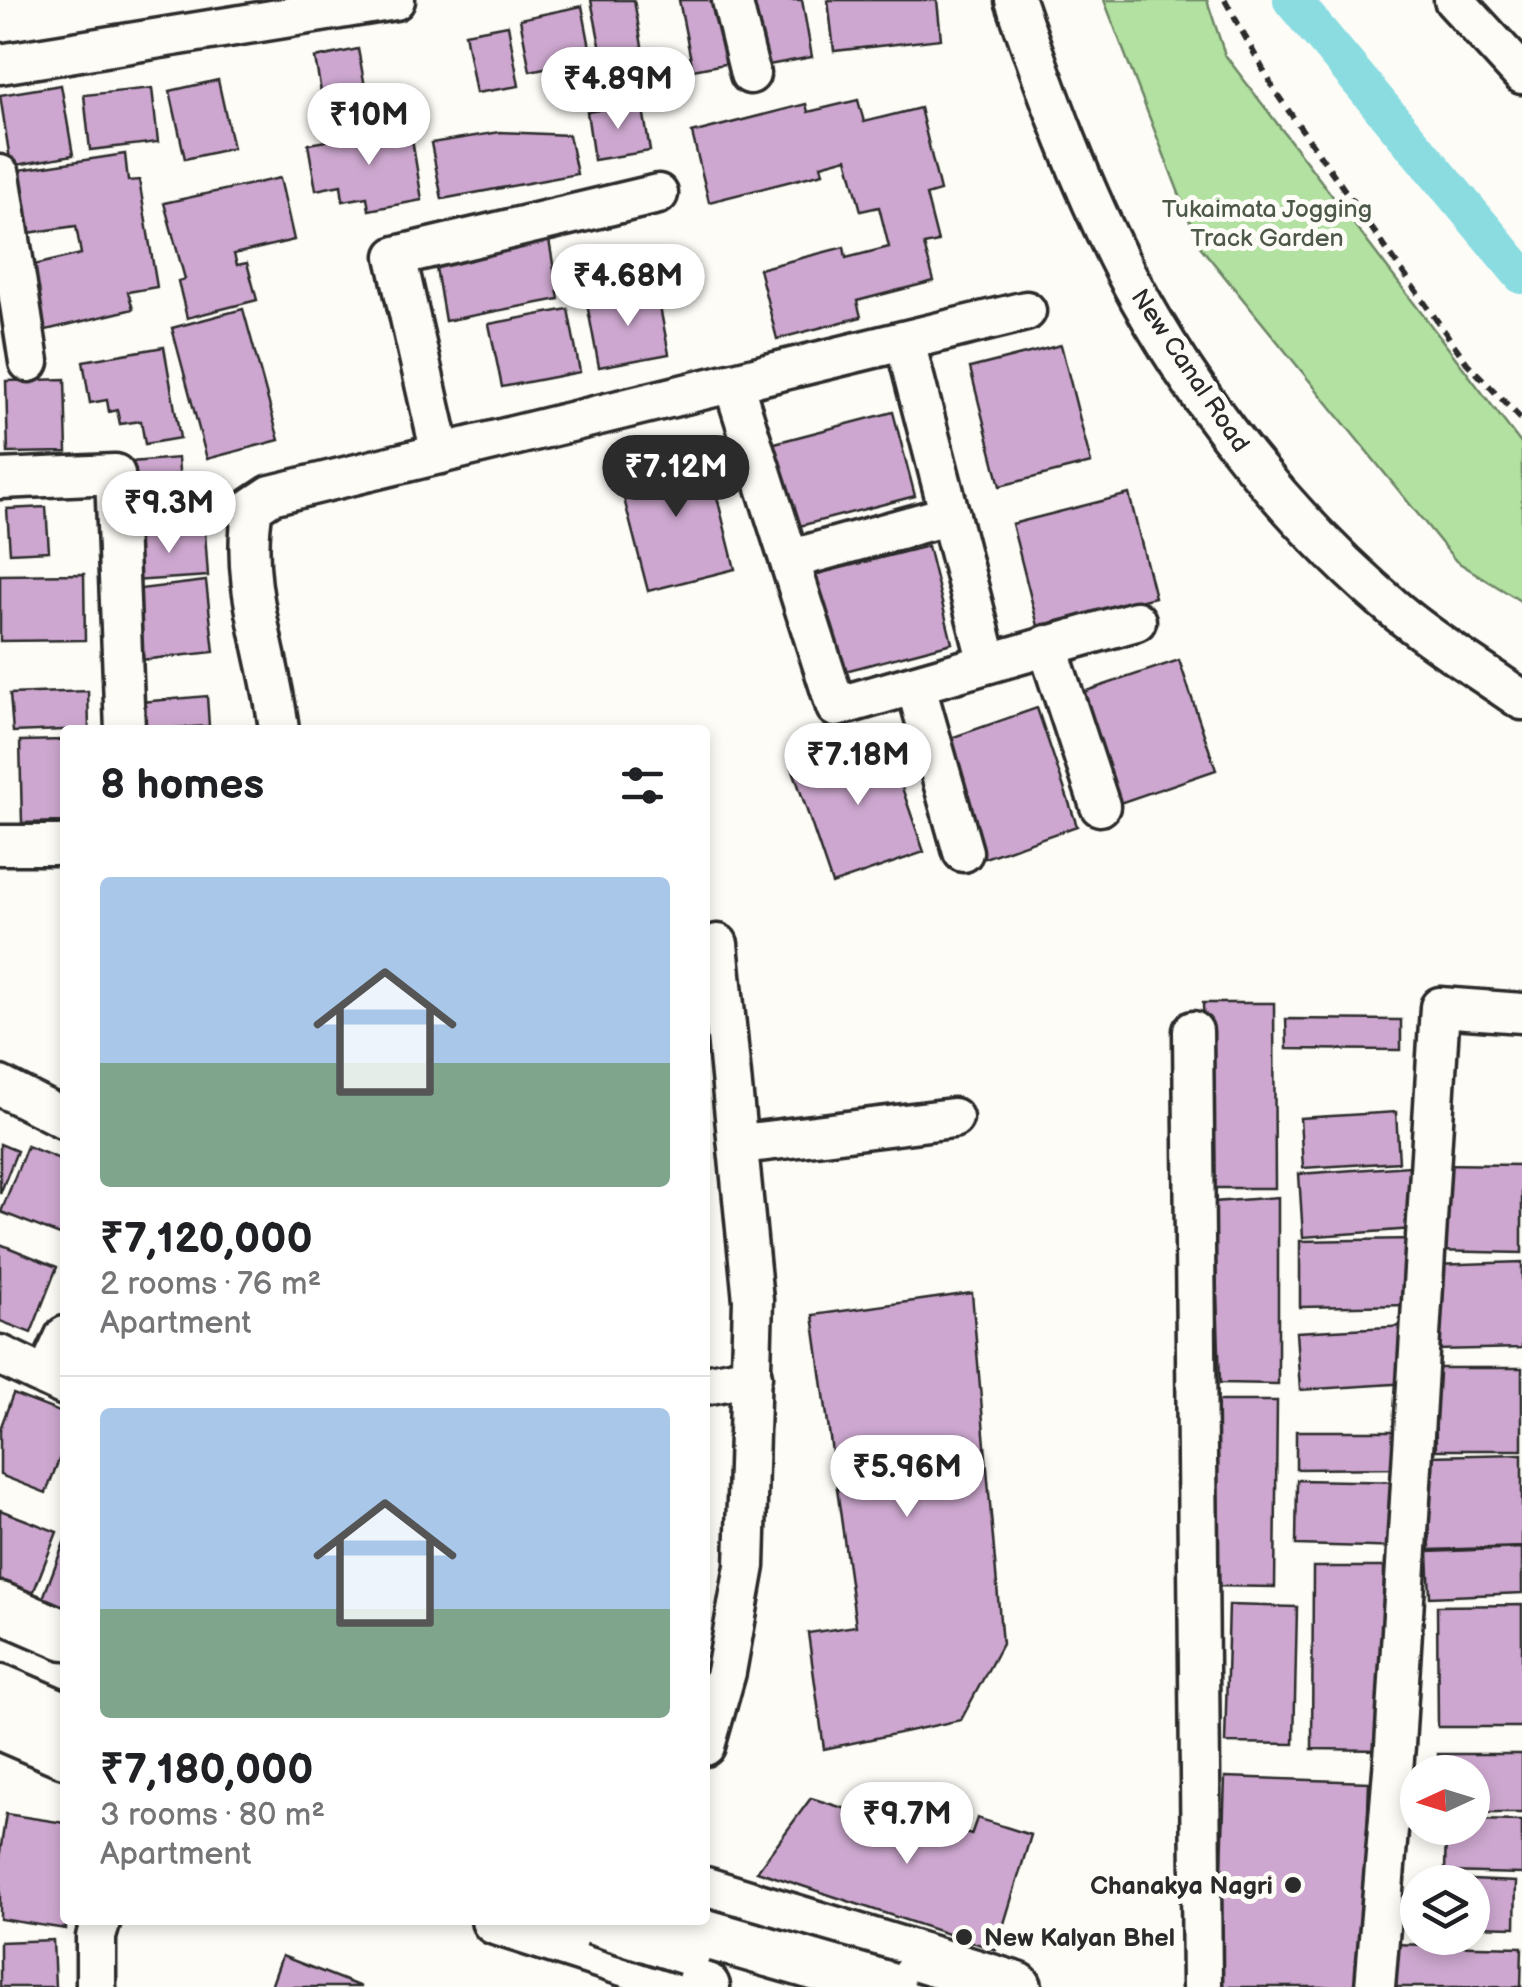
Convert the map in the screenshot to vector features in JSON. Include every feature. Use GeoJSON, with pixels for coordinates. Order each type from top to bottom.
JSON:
{"type":"FeatureCollection","features":[{"type":"Feature","properties":{"kind":"main road"},"geometry":{"type":"LineString","coordinates":[[0,1607],[60,1633]]}},
{"type":"Feature","properties":{"kind":"main road"},"geometry":{"type":"LineString","coordinates":[[0,1664],[60,1690]]}},
{"type":"Feature","properties":{"kind":"main road"},"geometry":{"type":"LineString","coordinates":[[0,1689],[60,1715]]}},
{"type":"Feature","properties":{"kind":"main road"},"geometry":{"type":"LineString","coordinates":[[0,1725],[60,1751]]}},
{"type":"Feature","properties":{"kind":"main road"},"geometry":{"type":"LineString","coordinates":[[710,1894],[1017,1987]]}},
{"type":"Feature","properties":{"kind":"main road"},"geometry":{"type":"LineString","coordinates":[[512,1925],[706,1987]]}},
{"type":"Feature","properties":{"kind":"main road"},"geometry":{"type":"LineString","coordinates":[[610,1925],[804,1987]]}},
{"type":"Feature","properties":{"kind":"main road"},"geometry":{"type":"LineString","coordinates":[[675,1925],[890,1987]]}},
{"type":"Feature","properties":{"kind":"street"},"geometry":{"type":"LineString","coordinates":[[0,64],[395,0]]}},
{"type":"Feature","properties":{"kind":"street"},"geometry":{"type":"LineString","coordinates":[[732,0],[750,74]]}},
{"type":"Feature","properties":{"kind":"street","name":"New Canal Road"},"geometry":{"type":"LineString","coordinates":[[1015,0],[1052,108],[1128,276],[1211,409],[1304,523],[1398,612],[1522,700]]}},
{"type":"Feature","properties":{"kind":"street"},"geometry":{"type":"LineString","coordinates":[[1454,0],[1522,74]]}},
{"type":"Feature","properties":{"kind":"street"},"geometry":{"type":"LineString","coordinates":[[0,175],[29,362]]}},
{"type":"Feature","properties":{"kind":"street"},"geometry":{"type":"LineString","coordinates":[[441,454],[396,256],[658,194]]}},
{"type":"Feature","properties":{"kind":"street"},"geometry":{"type":"LineString","coordinates":[[278,725],[272,672],[259,643],[246,546],[253,507],[271,495],[1026,311]]}},
{"type":"Feature","properties":{"kind":"street"},"geometry":{"type":"LineString","coordinates":[[905,342],[988,664]]}},
{"type":"Feature","properties":{"kind":"street"},"geometry":{"type":"LineString","coordinates":[[719,386],[792,560],[836,707],[1136,621]]}},
{"type":"Feature","properties":{"kind":"street"},"geometry":{"type":"LineString","coordinates":[[0,478],[115,474],[126,725]]}},
{"type":"Feature","properties":{"kind":"street"},"geometry":{"type":"LineString","coordinates":[[792,560],[950,515]]}},
{"type":"Feature","properties":{"kind":"street"},"geometry":{"type":"LineString","coordinates":[[1047,645],[1100,806]]}},
{"type":"Feature","properties":{"kind":"street"},"geometry":{"type":"LineString","coordinates":[[916,687],[963,852]]}},
{"type":"Feature","properties":{"kind":"street"},"geometry":{"type":"LineString","coordinates":[[0,845],[60,845]]}},
{"type":"Feature","properties":{"kind":"street"},"geometry":{"type":"LineString","coordinates":[[710,1728],[726,1672],[745,1566],[753,1300],[741,1144],[718,944]]}},
{"type":"Feature","properties":{"kind":"street"},"geometry":{"type":"LineString","coordinates":[[1374,1987],[1395,1746],[1440,1007],[1522,1013]]}},
{"type":"Feature","properties":{"kind":"street"},"geometry":{"type":"LineString","coordinates":[[1194,1031],[1202,1987]]}},
{"type":"Feature","properties":{"kind":"street"},"geometry":{"type":"LineString","coordinates":[[0,1086],[60,1116]]}},
{"type":"Feature","properties":{"kind":"street"},"geometry":{"type":"LineString","coordinates":[[741,1144],[953,1118]]}},
{"type":"Feature","properties":{"kind":"street"},"geometry":{"type":"LineString","coordinates":[[0,1355],[56,1382]]}},
{"type":"Feature","properties":{"kind":"street"},"geometry":{"type":"LineString","coordinates":[[710,1384],[752,1376]]}},
{"type":"Feature","properties":{"kind":"street"},"geometry":{"type":"LineString","coordinates":[[774,1987],[795,1919]]}},
{"type":"Feature","properties":{"kind":"street"},"geometry":{"type":"LineString","coordinates":[[96,1987],[100,1925]]}},
{"type":"Feature","properties":{"kind":"path"},"geometry":{"type":"LineString","coordinates":[[1225,0],[1276,93],[1467,363],[1522,420]]}},
{"type":"Feature","properties":{"kind":"green space","name":"Tukaimata Jogging Track Garden"},"geometry":{"type":"Polygon","coordinates":[[[1104,0],[1207,0],[1225,55],[1522,445],[1522,602],[1456,561],[1199,245],[1104,0]]]}},
{"type":"Feature","properties":{"kind":"building"},"geometry":{"type":"Polygon","coordinates":[[[591,0],[634,0],[643,52],[603,60],[591,0]]]}},
{"type":"Feature","properties":{"kind":"building"},"geometry":{"type":"Polygon","coordinates":[[[679,0],[728,0],[740,61],[693,70],[679,0]]]}},
{"type":"Feature","properties":{"kind":"building"},"geometry":{"type":"Polygon","coordinates":[[[751,0],[802,0],[812,57],[763,66],[751,0]]]}},
{"type":"Feature","properties":{"kind":"building"},"geometry":{"type":"Polygon","coordinates":[[[828,0],[937,0],[941,39],[834,51],[828,0]]]}},
{"type":"Feature","properties":{"kind":"building"},"geometry":{"type":"Polygon","coordinates":[[[582,6],[592,58],[530,71],[520,19],[582,6]]]}},
{"type":"Feature","properties":{"kind":"building"},"geometry":{"type":"Polygon","coordinates":[[[508,25],[519,86],[476,93],[465,33],[508,25]]]}},
{"type":"Feature","properties":{"kind":"building"},"geometry":{"type":"Polygon","coordinates":[[[358,49],[373,129],[329,137],[315,58],[358,49]]]}},
{"type":"Feature","properties":{"kind":"building"},"geometry":{"type":"Polygon","coordinates":[[[218,80],[233,148],[185,159],[170,91],[218,80]]]}},
{"type":"Feature","properties":{"kind":"building"},"geometry":{"type":"Polygon","coordinates":[[[61,85],[73,155],[11,166],[0,95],[61,85]]]}},
{"type":"Feature","properties":{"kind":"building"},"geometry":{"type":"Polygon","coordinates":[[[152,88],[158,142],[90,150],[84,95],[152,88]]]}},
{"type":"Feature","properties":{"kind":"building"},"geometry":{"type":"Polygon","coordinates":[[[858,100],[864,122],[920,108],[940,191],[926,195],[938,242],[924,245],[934,281],[857,301],[861,317],[777,339],[759,269],[844,247],[846,258],[889,247],[879,207],[861,211],[847,158],[821,165],[823,173],[709,202],[692,133],[806,104],[808,112],[858,100]]]}},
{"type":"Feature","properties":{"kind":"building"},"geometry":{"type":"Polygon","coordinates":[[[642,103],[650,151],[594,160],[587,112],[642,103]]]}},
{"type":"Feature","properties":{"kind":"building"},"geometry":{"type":"Polygon","coordinates":[[[410,127],[422,200],[369,210],[367,197],[343,201],[341,185],[316,190],[308,144],[410,127]]]}},
{"type":"Feature","properties":{"kind":"building"},"geometry":{"type":"Polygon","coordinates":[[[500,132],[569,135],[577,174],[442,199],[431,143],[500,132]]]}},
{"type":"Feature","properties":{"kind":"building"},"geometry":{"type":"Polygon","coordinates":[[[125,154],[128,181],[139,180],[157,287],[128,292],[133,309],[42,331],[26,267],[81,254],[76,226],[28,233],[19,170],[125,154]]]}},
{"type":"Feature","properties":{"kind":"building"},"geometry":{"type":"Polygon","coordinates":[[[280,178],[294,240],[234,254],[237,265],[247,263],[257,300],[187,318],[178,281],[185,279],[164,203],[280,178]]]}},
{"type":"Feature","properties":{"kind":"building"},"geometry":{"type":"Polygon","coordinates":[[[549,240],[559,299],[445,321],[435,262],[549,240]]]}},
{"type":"Feature","properties":{"kind":"building"},"geometry":{"type":"Polygon","coordinates":[[[657,291],[669,354],[599,367],[587,304],[657,291]]]}},
{"type":"Feature","properties":{"kind":"building"},"geometry":{"type":"Polygon","coordinates":[[[243,309],[279,440],[207,459],[172,328],[243,309]]]}},
{"type":"Feature","properties":{"kind":"building"},"geometry":{"type":"Polygon","coordinates":[[[568,309],[580,372],[502,387],[489,324],[568,309]]]}},
{"type":"Feature","properties":{"kind":"building"},"geometry":{"type":"Polygon","coordinates":[[[1061,345],[1091,463],[1000,486],[970,368],[1061,345]]]}},
{"type":"Feature","properties":{"kind":"building"},"geometry":{"type":"Polygon","coordinates":[[[164,347],[180,438],[145,444],[141,421],[120,424],[117,410],[109,412],[107,400],[90,403],[83,361],[164,347]]]}},
{"type":"Feature","properties":{"kind":"building"},"geometry":{"type":"Polygon","coordinates":[[[65,379],[67,452],[8,453],[6,381],[65,379]]]}},
{"type":"Feature","properties":{"kind":"building"},"geometry":{"type":"Polygon","coordinates":[[[893,412],[915,496],[792,528],[771,444],[893,412]]]}},
{"type":"Feature","properties":{"kind":"building"},"geometry":{"type":"Polygon","coordinates":[[[705,449],[735,569],[648,591],[617,472],[705,449]]]}},
{"type":"Feature","properties":{"kind":"building"},"geometry":{"type":"Polygon","coordinates":[[[178,458],[183,523],[136,527],[131,462],[178,458]]]}},
{"type":"Feature","properties":{"kind":"building"},"geometry":{"type":"Polygon","coordinates":[[[1129,494],[1155,597],[1038,626],[1012,524],[1129,494]]]}},
{"type":"Feature","properties":{"kind":"building"},"geometry":{"type":"Polygon","coordinates":[[[46,507],[49,551],[10,553],[7,509],[46,507]]]}},
{"type":"Feature","properties":{"kind":"building"},"geometry":{"type":"Polygon","coordinates":[[[205,532],[208,576],[133,581],[129,537],[205,532]]]}},
{"type":"Feature","properties":{"kind":"building"},"geometry":{"type":"Polygon","coordinates":[[[928,546],[952,643],[830,675],[805,577],[928,546]]]}},
{"type":"Feature","properties":{"kind":"building"},"geometry":{"type":"Polygon","coordinates":[[[84,574],[85,640],[0,641],[0,575],[84,574]]]}},
{"type":"Feature","properties":{"kind":"building"},"geometry":{"type":"Polygon","coordinates":[[[206,581],[214,652],[140,660],[132,590],[206,581]]]}},
{"type":"Feature","properties":{"kind":"building"},"geometry":{"type":"Polygon","coordinates":[[[1179,660],[1216,770],[1117,804],[1080,693],[1179,660]]]}},
{"type":"Feature","properties":{"kind":"building"},"geometry":{"type":"Polygon","coordinates":[[[88,691],[89,725],[13,732],[10,694],[88,691]]]}},
{"type":"Feature","properties":{"kind":"building"},"geometry":{"type":"Polygon","coordinates":[[[207,696],[209,725],[143,725],[141,702],[207,696]]]}},
{"type":"Feature","properties":{"kind":"building"},"geometry":{"type":"Polygon","coordinates":[[[1037,708],[1077,826],[982,859],[942,741],[1037,708]]]}},
{"type":"Feature","properties":{"kind":"building"},"geometry":{"type":"Polygon","coordinates":[[[883,732],[924,852],[832,884],[791,764],[883,732]]]}},
{"type":"Feature","properties":{"kind":"building"},"geometry":{"type":"Polygon","coordinates":[[[60,740],[60,822],[22,823],[20,741],[60,740]]]}},
{"type":"Feature","properties":{"kind":"building"},"geometry":{"type":"Polygon","coordinates":[[[1203,1003],[1274,1003],[1275,1188],[1208,1188],[1203,1003]]]}},
{"type":"Feature","properties":{"kind":"building"},"geometry":{"type":"Polygon","coordinates":[[[1286,1019],[1401,1020],[1401,1050],[1287,1049],[1286,1019]]]}},
{"type":"Feature","properties":{"kind":"building"},"geometry":{"type":"Polygon","coordinates":[[[1396,1112],[1399,1162],[1303,1168],[1300,1118],[1396,1112]]]}},
{"type":"Feature","properties":{"kind":"building"},"geometry":{"type":"Polygon","coordinates":[[[0,1144],[17,1151],[0,1194],[0,1144]]]}},
{"type":"Feature","properties":{"kind":"building"},"geometry":{"type":"Polygon","coordinates":[[[27,1146],[60,1159],[60,1235],[1,1212],[27,1146]]]}},
{"type":"Feature","properties":{"kind":"building"},"geometry":{"type":"Polygon","coordinates":[[[1434,1164],[1522,1165],[1522,1253],[1433,1251],[1434,1164]]]}},
{"type":"Feature","properties":{"kind":"building"},"geometry":{"type":"Polygon","coordinates":[[[1409,1166],[1413,1229],[1303,1237],[1299,1174],[1409,1166]]]}},
{"type":"Feature","properties":{"kind":"building"},"geometry":{"type":"Polygon","coordinates":[[[1278,1197],[1278,1384],[1220,1383],[1214,1202],[1278,1197]]]}},
{"type":"Feature","properties":{"kind":"building"},"geometry":{"type":"Polygon","coordinates":[[[1409,1239],[1411,1305],[1300,1307],[1300,1241],[1409,1239]]]}},
{"type":"Feature","properties":{"kind":"building"},"geometry":{"type":"Polygon","coordinates":[[[0,1244],[57,1267],[31,1333],[0,1321],[0,1244]]]}},
{"type":"Feature","properties":{"kind":"building"},"geometry":{"type":"Polygon","coordinates":[[[1522,1262],[1522,1348],[1436,1350],[1433,1265],[1522,1262]]]}},
{"type":"Feature","properties":{"kind":"building"},"geometry":{"type":"Polygon","coordinates":[[[972,1293],[1002,1644],[961,1720],[824,1749],[808,1633],[856,1626],[813,1315],[972,1293]]]}},
{"type":"Feature","properties":{"kind":"building"},"geometry":{"type":"Polygon","coordinates":[[[1407,1326],[1409,1383],[1300,1390],[1296,1332],[1407,1326]]]}},
{"type":"Feature","properties":{"kind":"building"},"geometry":{"type":"Polygon","coordinates":[[[1435,1368],[1522,1368],[1522,1450],[1436,1450],[1435,1368]]]}},
{"type":"Feature","properties":{"kind":"building"},"geometry":{"type":"Polygon","coordinates":[[[13,1394],[60,1412],[60,1457],[46,1493],[0,1475],[0,1429],[13,1394]]]}},
{"type":"Feature","properties":{"kind":"building"},"geometry":{"type":"Polygon","coordinates":[[[1210,1401],[1277,1401],[1275,1587],[1208,1586],[1210,1401]]]}},
{"type":"Feature","properties":{"kind":"building"},"geometry":{"type":"Polygon","coordinates":[[[1296,1431],[1406,1431],[1406,1468],[1296,1469],[1296,1431]]]}},
{"type":"Feature","properties":{"kind":"building"},"geometry":{"type":"Polygon","coordinates":[[[1522,1454],[1522,1547],[1430,1550],[1428,1456],[1522,1454]]]}},
{"type":"Feature","properties":{"kind":"building"},"geometry":{"type":"Polygon","coordinates":[[[1297,1480],[1409,1482],[1407,1548],[1296,1545],[1297,1480]]]}},
{"type":"Feature","properties":{"kind":"building"},"geometry":{"type":"Polygon","coordinates":[[[0,1510],[57,1532],[30,1601],[0,1589],[0,1510]]]}},
{"type":"Feature","properties":{"kind":"building"},"geometry":{"type":"Polygon","coordinates":[[[1522,1548],[1522,1593],[1430,1597],[1428,1552],[1522,1548]]]}},
{"type":"Feature","properties":{"kind":"building"},"geometry":{"type":"Polygon","coordinates":[[[60,1553],[60,1613],[40,1606],[60,1553]]]}},
{"type":"Feature","properties":{"kind":"building"},"geometry":{"type":"Polygon","coordinates":[[[1313,1567],[1384,1567],[1383,1750],[1312,1749],[1313,1567]]]}},
{"type":"Feature","properties":{"kind":"building"},"geometry":{"type":"Polygon","coordinates":[[[1229,1605],[1297,1607],[1294,1744],[1225,1743],[1229,1605]]]}},
{"type":"Feature","properties":{"kind":"building"},"geometry":{"type":"Polygon","coordinates":[[[1522,1605],[1522,1727],[1438,1727],[1437,1606],[1522,1605]]]}},
{"type":"Feature","properties":{"kind":"building"},"geometry":{"type":"Polygon","coordinates":[[[1522,1754],[1522,1813],[1490,1813],[1490,1755],[1438,1755],[1522,1754]]]}},
{"type":"Feature","properties":{"kind":"building","name":"Chanakya Nagri"},"geometry":{"type":"Polygon","coordinates":[[[1225,1777],[1369,1782],[1362,1987],[1218,1987],[1225,1777]]]}},
{"type":"Feature","properties":{"kind":"building"},"geometry":{"type":"Polygon","coordinates":[[[811,1798],[911,1829],[921,1800],[955,1811],[950,1828],[971,1835],[977,1818],[1031,1835],[996,1950],[757,1871],[811,1798]]]}},
{"type":"Feature","properties":{"kind":"building"},"geometry":{"type":"Polygon","coordinates":[[[6,1814],[60,1822],[60,1925],[66,1925],[66,1929],[0,1919],[0,1852],[6,1814]]]}},
{"type":"Feature","properties":{"kind":"building"},"geometry":{"type":"Polygon","coordinates":[[[1490,1820],[1522,1821],[1522,1874],[1490,1873],[1490,1865],[1445,1865],[1446,1845],[1490,1845],[1490,1820]]]}},
{"type":"Feature","properties":{"kind":"building"},"geometry":{"type":"Polygon","coordinates":[[[1490,1881],[1516,1882],[1515,1927],[1490,1926],[1490,1881]]]}},
{"type":"Feature","properties":{"kind":"building"},"geometry":{"type":"Polygon","coordinates":[[[53,1940],[55,1987],[0,1987],[0,1942],[53,1940]]]}},
{"type":"Feature","properties":{"kind":"building"},"geometry":{"type":"Polygon","coordinates":[[[1388,1944],[1400,1944],[1400,1955],[1490,1955],[1490,1946],[1522,1947],[1521,1987],[1387,1987],[1388,1944]]]}},
{"type":"Feature","properties":{"kind":"building"},"geometry":{"type":"Polygon","coordinates":[[[282,1956],[361,1987],[271,1987],[282,1956]]]}},
{"type":"Feature","properties":{"kind":"waterway"},"geometry":{"type":"LineString","coordinates":[[1292,0],[1522,275]]}},
{"type":"Feature","properties":{"kind":"place","name":"Chanakya Nagri"},"geometry":{"type":"Point","coordinates":[1293,1885]}},
{"type":"Feature","properties":{"kind":"place","name":"New Kalyan Bhel"},"geometry":{"type":"Point","coordinates":[964,1937]}}]}
